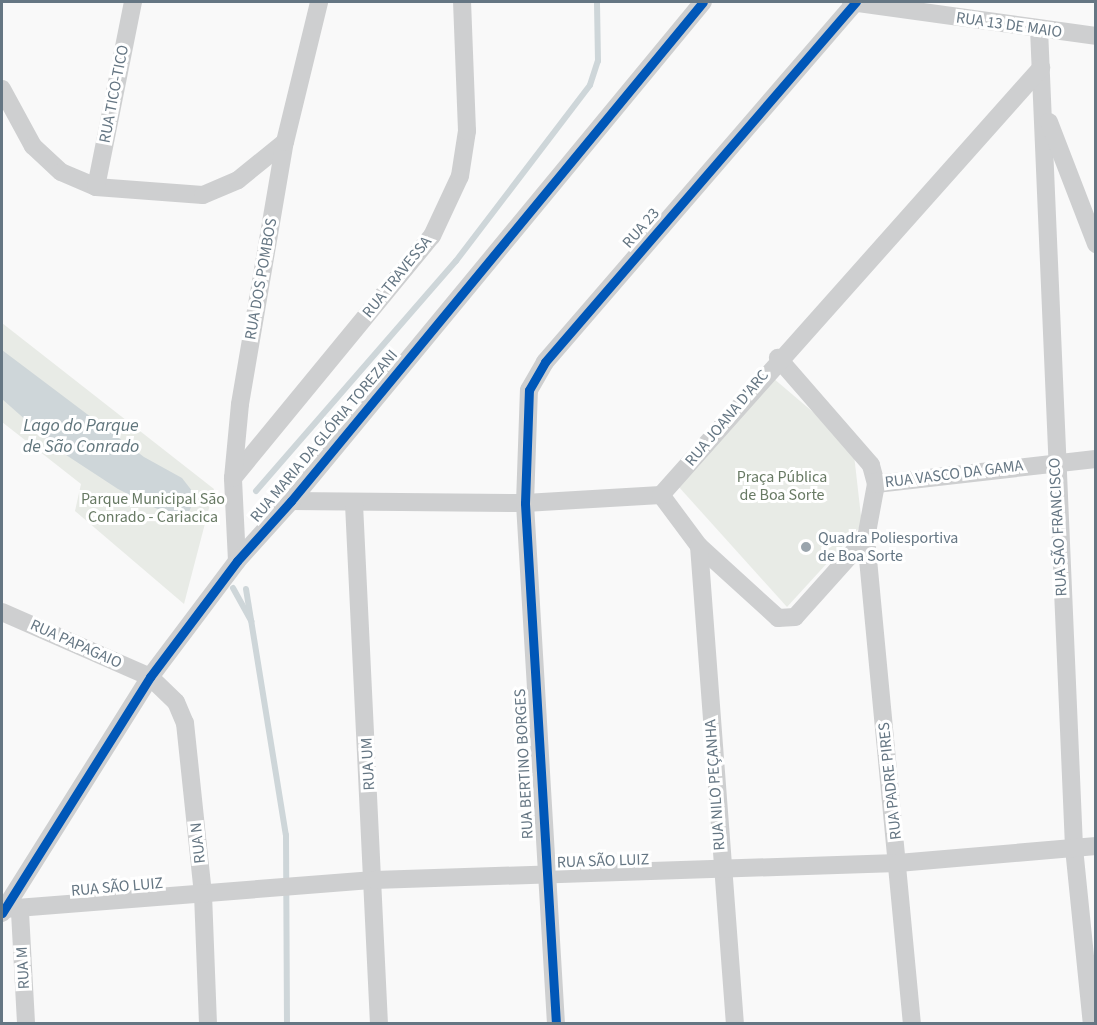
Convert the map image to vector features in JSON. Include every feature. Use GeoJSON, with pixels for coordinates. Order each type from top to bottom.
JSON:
{"type":"FeatureCollection","features":[{"type":"Feature","properties":{"kind":"street","name":"RUA DOS POMBOS"},"geometry":{"type":"LineString","coordinates":[[237,561],[233,478],[240,404],[285,142],[319,2]]}},
{"type":"Feature","properties":{"kind":"street","name":"RUA TRAVESSA"},"geometry":{"type":"LineString","coordinates":[[233,478],[432,236],[460,176],[467,131],[462,2]]}},
{"type":"Feature","properties":{"kind":"street","name":"RUA MARIA DA GLÓRIA TOREZANI"},"geometry":{"type":"LineString","coordinates":[[9,911],[150,677],[237,561],[291,501],[703,2]]}},
{"type":"Feature","properties":{"kind":"street","name":"RUA 13 DE MAIO"},"geometry":{"type":"LineString","coordinates":[[853,2],[1095,36]]}},
{"type":"Feature","properties":{"kind":"street","name":"RUA 23"},"geometry":{"type":"LineString","coordinates":[[525,503],[529,390],[545,362],[853,2]]}},
{"type":"Feature","properties":{"kind":"street","name":"RUA TICO-TICO"},"geometry":{"type":"LineString","coordinates":[[96,187],[129,6]]}},
{"type":"Feature","properties":{"kind":"street","name":"RUA SÃO FRANCISCO"},"geometry":{"type":"LineString","coordinates":[[1039,29],[1044,108],[1054,463],[1074,848],[1092,1023]]}},
{"type":"Feature","properties":{"kind":"street","name":"RUA JOANA D'ARC"},"geometry":{"type":"LineString","coordinates":[[661,495],[778,358],[1041,68]]}},
{"type":"Feature","properties":{"kind":"street"},"geometry":{"type":"LineString","coordinates":[[2,89],[33,146],[61,172],[96,187],[203,195],[238,180],[285,142]]}},
{"type":"Feature","properties":{"kind":"street"},"geometry":{"type":"LineString","coordinates":[[1044,108],[1095,244]]}},
{"type":"Feature","properties":{"kind":"street"},"geometry":{"type":"LineString","coordinates":[[778,358],[862,449],[876,484]]}},
{"type":"Feature","properties":{"kind":"street","name":"RUA VASCO DA GAMA"},"geometry":{"type":"LineString","coordinates":[[866,538],[876,484],[1095,459]]}},
{"type":"Feature","properties":{"kind":"street"},"geometry":{"type":"LineString","coordinates":[[291,501],[354,504],[525,503],[661,495],[699,546],[778,618],[787,620],[866,538]]}},
{"type":"Feature","properties":{"kind":"street","name":"RUA BERTINO BORGES"},"geometry":{"type":"LineString","coordinates":[[525,503],[545,879],[556,1023]]}},
{"type":"Feature","properties":{"kind":"street","name":"RUA UM"},"geometry":{"type":"LineString","coordinates":[[354,504],[374,880],[379,1023]]}},
{"type":"Feature","properties":{"kind":"street","name":"RUA PADRE PIRES"},"geometry":{"type":"LineString","coordinates":[[866,538],[912,1023]]}},
{"type":"Feature","properties":{"kind":"street","name":"RUA NILO PEÇANHA"},"geometry":{"type":"LineString","coordinates":[[699,546],[721,871],[735,1023]]}},
{"type":"Feature","properties":{"kind":"street","name":"RUA PAPAGAIO"},"geometry":{"type":"LineString","coordinates":[[2,612],[150,677]]}},
{"type":"Feature","properties":{"kind":"street","name":"RUA N"},"geometry":{"type":"LineString","coordinates":[[150,677],[176,702],[185,723],[203,894],[208,1023]]}},
{"type":"Feature","properties":{"kind":"street","name":"RUA SÃO LUIZ"},"geometry":{"type":"LineString","coordinates":[[9,911],[374,880],[545,879],[898,863],[1095,846]]}},
{"type":"Feature","properties":{"kind":"street","name":"RUA M"},"geometry":{"type":"LineString","coordinates":[[9,911],[26,1023]]}},
{"type":"Feature","properties":{"kind":"green space","name":"Parque Municipal São Conrado - Cariacica"},"geometry":{"type":"Polygon","coordinates":[[[2,323],[214,489],[184,604],[75,511],[81,484],[2,422],[2,323]]]}},
{"type":"Feature","properties":{"kind":"green space","name":"Praça Pública de Boa Sorte"},"geometry":{"type":"Polygon","coordinates":[[[773,378],[853,446],[862,525],[787,607],[678,486],[773,378]]]}},
{"type":"Feature","properties":{"kind":"water","name":"Lago do Parque de São Conrado"},"geometry":{"type":"Polygon","coordinates":[[[2,350],[144,457],[182,478],[196,496],[188,514],[173,517],[118,489],[63,453],[2,399],[2,350]]]}},
{"type":"Feature","properties":{"kind":"waterway"},"geometry":{"type":"LineString","coordinates":[[256,491],[456,261],[590,85],[598,61],[597,2]]}},
{"type":"Feature","properties":{"kind":"waterway"},"geometry":{"type":"LineString","coordinates":[[233,588],[251,621]]}},
{"type":"Feature","properties":{"kind":"waterway"},"geometry":{"type":"LineString","coordinates":[[246,589],[286,835],[287,1024]]}},
{"type":"Feature","properties":{"kind":"cycle path"},"geometry":{"type":"LineString","coordinates":[[2,913],[150,677],[237,561],[291,501],[703,2]]}},
{"type":"Feature","properties":{"kind":"cycle path"},"geometry":{"type":"LineString","coordinates":[[556,1024],[525,503],[529,390],[545,362],[856,2]]}},
{"type":"Feature","properties":{"kind":"place","name":"Quadra Poliesportiva de Boa Sorte"},"geometry":{"type":"Point","coordinates":[806,547]}}]}
